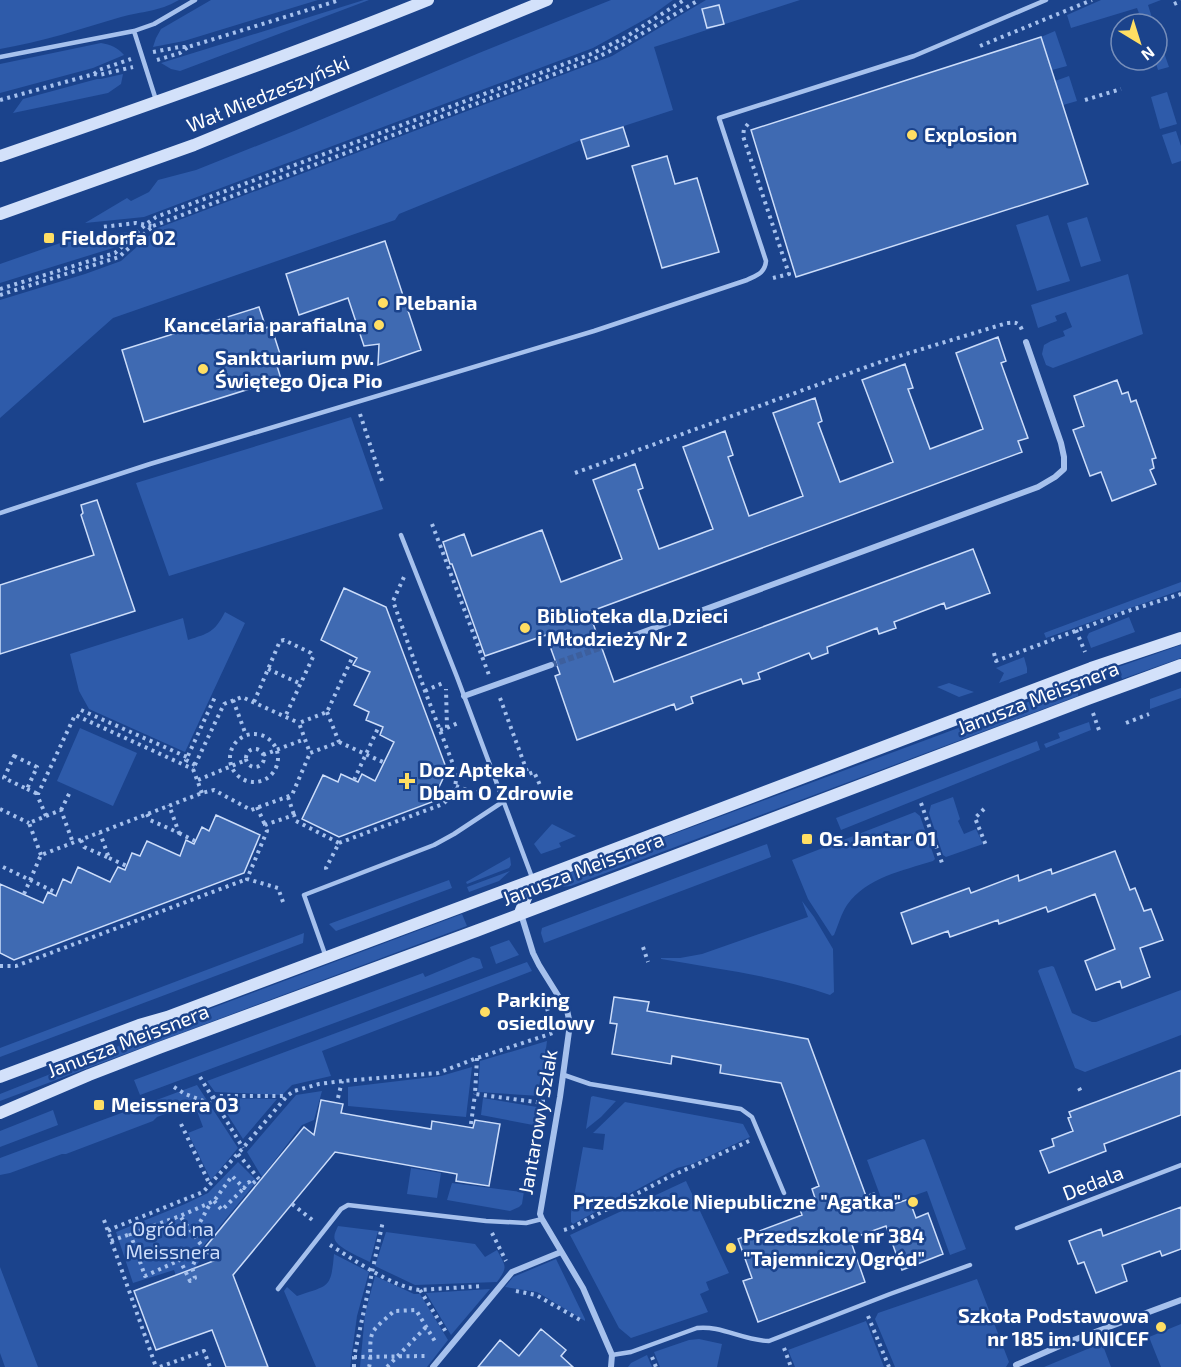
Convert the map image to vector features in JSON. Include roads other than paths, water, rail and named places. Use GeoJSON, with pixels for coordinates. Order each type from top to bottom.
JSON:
{"type":"FeatureCollection","features":[{"type":"Feature","properties":{"kind":"street","name":"Wał Miedzeszyński"},"geometry":{"type":"LineString","coordinates":[[0,156],[157,102],[428,0]]}},
{"type":"Feature","properties":{"kind":"street","name":"Wał Miedzeszyński"},"geometry":{"type":"LineString","coordinates":[[0,214],[194,145],[548,0]]}},
{"type":"Feature","properties":{"kind":"street"},"geometry":{"type":"LineString","coordinates":[[608,645],[1038,488],[1054,477],[1064,469],[1064,457],[1026,342]]}},
{"type":"Feature","properties":{"kind":"street","name":"Janusza Meissnera"},"geometry":{"type":"LineString","coordinates":[[0,1077],[533,880],[1091,668],[1181,638]]}},
{"type":"Feature","properties":{"kind":"street"},"geometry":{"type":"LineString","coordinates":[[464,696],[551,665]]}},
{"type":"Feature","properties":{"kind":"street","name":"Janusza Meissnera"},"geometry":{"type":"LineString","coordinates":[[0,1113],[159,1048],[1181,665]]}},
{"type":"Feature","properties":{"kind":"street"},"geometry":{"type":"LineString","coordinates":[[520,913],[533,880]]}},
{"type":"Feature","properties":{"kind":"street","name":"Jantarowy Szlak"},"geometry":{"type":"LineString","coordinates":[[520,913],[533,953],[569,1016],[564,1075],[540,1210],[542,1219],[583,1288],[612,1355],[611,1367]]}},
{"type":"Feature","properties":{"kind":"street"},"geometry":{"type":"LineString","coordinates":[[436,1364],[512,1272],[561,1252]]}},
{"type":"Feature","properties":{"kind":"street"},"geometry":{"type":"LineString","coordinates":[[1016,1365],[1071,1341],[1181,1300]]}},
{"type":"Feature","properties":{"kind":"lane"},"geometry":{"type":"LineString","coordinates":[[0,57],[134,31],[154,24],[195,0]]}},
{"type":"Feature","properties":{"kind":"lane"},"geometry":{"type":"LineString","coordinates":[[0,513],[150,464],[605,327],[730,287],[758,275],[765,267],[766,261],[719,118],[914,56],[1046,0]]}},
{"type":"Feature","properties":{"kind":"lane"},"geometry":{"type":"LineString","coordinates":[[134,31],[157,102]]}},
{"type":"Feature","properties":{"kind":"lane"},"geometry":{"type":"LineString","coordinates":[[401,535],[533,880]]}},
{"type":"Feature","properties":{"kind":"lane"},"geometry":{"type":"LineString","coordinates":[[326,957],[304,895],[445,840],[504,801]]}},
{"type":"Feature","properties":{"kind":"lane"},"geometry":{"type":"LineString","coordinates":[[564,1075],[590,1084],[741,1109],[752,1117],[784,1193]]}},
{"type":"Feature","properties":{"kind":"lane","name":"Dedala"},"geometry":{"type":"LineString","coordinates":[[1017,1228],[1181,1165]]}},
{"type":"Feature","properties":{"kind":"lane"},"geometry":{"type":"LineString","coordinates":[[278,1289],[344,1206],[352,1204],[486,1221],[526,1223],[542,1219]]}},
{"type":"Feature","properties":{"kind":"lane"},"geometry":{"type":"LineString","coordinates":[[612,1355],[631,1352],[697,1328],[706,1327],[752,1340],[769,1341],[970,1265]]}},
{"type":"Feature","properties":{"kind":"tunnel"},"geometry":{"type":"LineString","coordinates":[[551,665],[608,645]]}},
{"type":"Feature","properties":{"kind":"place","name":"Explosion"},"geometry":{"type":"Point","coordinates":[912,135]}},
{"type":"Feature","properties":{"kind":"place","name":"Fieldorfa 02"},"geometry":{"type":"Point","coordinates":[49,238]}},
{"type":"Feature","properties":{"kind":"place","name":"Plebania"},"geometry":{"type":"Point","coordinates":[383,303]}},
{"type":"Feature","properties":{"kind":"place","name":"Kancelaria parafialna"},"geometry":{"type":"Point","coordinates":[379,325]}},
{"type":"Feature","properties":{"kind":"place","name":"Sanktuarium pw. Świętego Ojca Pio"},"geometry":{"type":"Point","coordinates":[203,369]}},
{"type":"Feature","properties":{"kind":"place","name":"Biblioteka dla Dzieci i Młodzieży Nr 2"},"geometry":{"type":"Point","coordinates":[525,628]}},
{"type":"Feature","properties":{"kind":"place","name":"Doz Apteka Dbam O Zdrowie"},"geometry":{"type":"Point","coordinates":[407,781]}},
{"type":"Feature","properties":{"kind":"place","name":"Os. Jantar 01"},"geometry":{"type":"Point","coordinates":[807,839]}},
{"type":"Feature","properties":{"kind":"place","name":"Parking osiedlowy"},"geometry":{"type":"Point","coordinates":[485,1012]}},
{"type":"Feature","properties":{"kind":"place","name":"Meissnera 03"},"geometry":{"type":"Point","coordinates":[99,1105]}},
{"type":"Feature","properties":{"kind":"place","name":"Przedszkole Niepubliczne \"Agatka\""},"geometry":{"type":"Point","coordinates":[913,1202]}},
{"type":"Feature","properties":{"kind":"place","name":"Przedszkole nr 384 \"Tajemniczy Ogród\""},"geometry":{"type":"Point","coordinates":[731,1248]}},
{"type":"Feature","properties":{"kind":"place","name":"Szkoła Podstawowa nr 185 im. UNICEF"},"geometry":{"type":"Point","coordinates":[1161,1327]}},
{"type":"Feature","properties":{"kind":"park label","name":"Ogród na Meissnera"},"geometry":{"type":"Point","coordinates":[173,1240]}}]}
